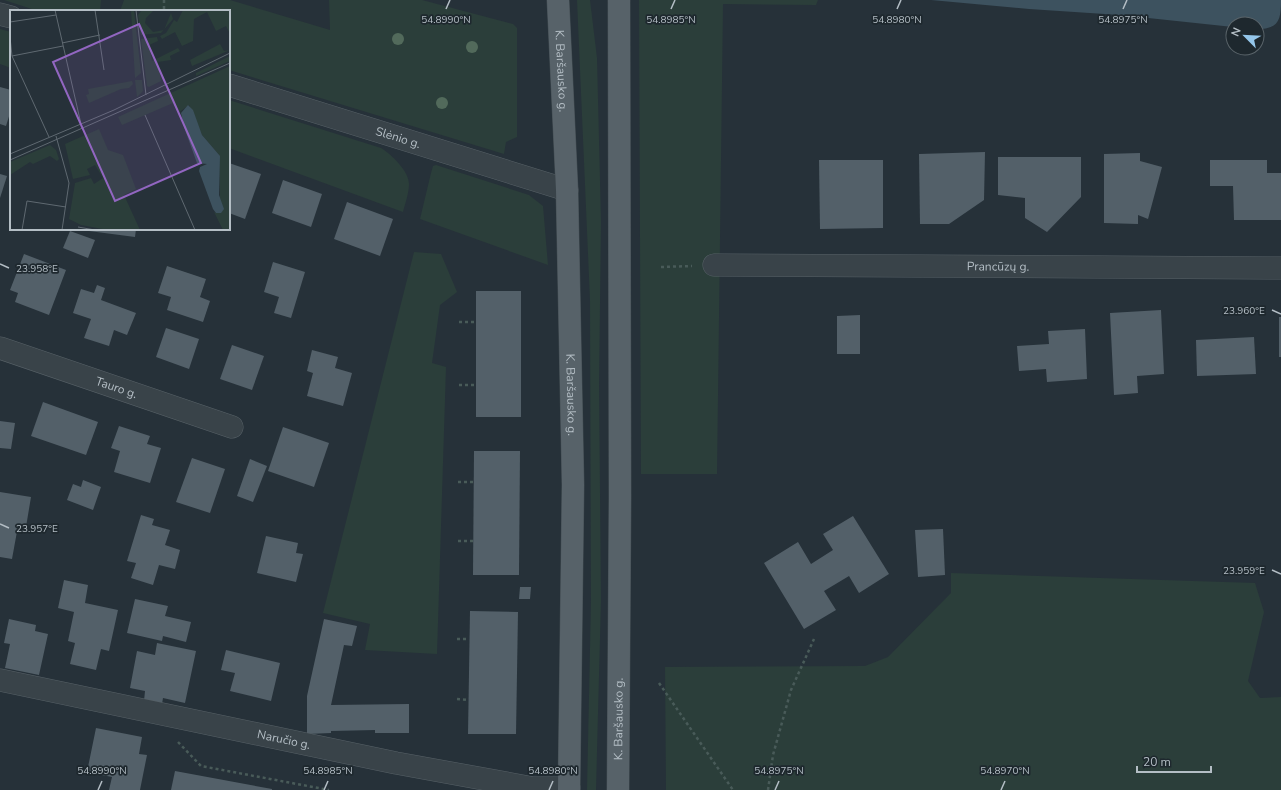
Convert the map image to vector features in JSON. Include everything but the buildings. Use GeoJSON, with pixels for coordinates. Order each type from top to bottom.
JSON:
{"type":"FeatureCollection","features":[{"type":"Feature","properties":{"kind":"main road","name":"K. Baršausko g."},"geometry":{"type":"LineString","coordinates":[[558,0],[567,190],[573,485],[569,789]]}},
{"type":"Feature","properties":{"kind":"main road","name":"K. Baršausko g."},"geometry":{"type":"LineString","coordinates":[[618,790],[620,497],[619,0]]}},
{"type":"Feature","properties":{"kind":"street"},"geometry":{"type":"LineString","coordinates":[[0,14],[10,17]]}},
{"type":"Feature","properties":{"kind":"street","name":"Slėnio g."},"geometry":{"type":"LineString","coordinates":[[230,85],[567,190]]}},
{"type":"Feature","properties":{"kind":"street","name":"Prancūzų g."},"geometry":{"type":"LineString","coordinates":[[714,266],[1281,268]]}},
{"type":"Feature","properties":{"kind":"street","name":"Tauro g."},"geometry":{"type":"LineString","coordinates":[[0,348],[232,427]]}},
{"type":"Feature","properties":{"kind":"street","name":"Naručio g."},"geometry":{"type":"LineString","coordinates":[[0,680],[396,762],[533,788],[569,789]]}},
{"type":"Feature","properties":{"kind":"path"},"geometry":{"type":"LineString","coordinates":[[662,267],[714,266]]}},
{"type":"Feature","properties":{"kind":"path"},"geometry":{"type":"LineString","coordinates":[[459,322],[476,322]]}},
{"type":"Feature","properties":{"kind":"path"},"geometry":{"type":"LineString","coordinates":[[459,385],[476,385]]}},
{"type":"Feature","properties":{"kind":"path"},"geometry":{"type":"LineString","coordinates":[[458,482],[474,482]]}},
{"type":"Feature","properties":{"kind":"path"},"geometry":{"type":"LineString","coordinates":[[458,542],[474,542]]}},
{"type":"Feature","properties":{"kind":"path"},"geometry":{"type":"LineString","coordinates":[[457,639],[469,639]]}},
{"type":"Feature","properties":{"kind":"path"},"geometry":{"type":"LineString","coordinates":[[768,790],[773,755],[789,698],[814,639]]}},
{"type":"Feature","properties":{"kind":"path"},"geometry":{"type":"LineString","coordinates":[[659,683],[733,790]]}},
{"type":"Feature","properties":{"kind":"path"},"geometry":{"type":"LineString","coordinates":[[456,699],[468,700]]}},
{"type":"Feature","properties":{"kind":"path"},"geometry":{"type":"LineString","coordinates":[[174,738],[201,766],[329,790]]}},
{"type":"Feature","properties":{"kind":"green space"},"geometry":{"type":"Polygon","coordinates":[[[4,0],[101,0],[100,10],[35,10],[4,0]]]}},
{"type":"Feature","properties":{"kind":"green space"},"geometry":{"type":"Polygon","coordinates":[[[124,0],[230,0],[330,30],[329,0],[422,0],[513,24],[517,28],[517,137],[506,142],[504,154],[230,70],[230,10],[120,10],[124,0]]]}},
{"type":"Feature","properties":{"kind":"green space"},"geometry":{"type":"Polygon","coordinates":[[[577,0],[590,0],[597,58],[601,222],[599,385],[601,600],[596,790],[587,790],[591,602],[590,300],[577,0]]]}},
{"type":"Feature","properties":{"kind":"green space"},"geometry":{"type":"Polygon","coordinates":[[[639,0],[818,0],[816,5],[723,4],[717,474],[641,474],[639,0]]]}},
{"type":"Feature","properties":{"kind":"green space"},"geometry":{"type":"Polygon","coordinates":[[[0,29],[10,32],[10,68],[0,64],[0,29]]]}},
{"type":"Feature","properties":{"kind":"green space"},"geometry":{"type":"Polygon","coordinates":[[[230,100],[381,148],[399,163],[408,179],[408,191],[403,212],[230,148],[230,100]]]}},
{"type":"Feature","properties":{"kind":"green space"},"geometry":{"type":"Polygon","coordinates":[[[436,165],[529,195],[543,206],[548,265],[420,219],[433,166],[436,165]]]}},
{"type":"Feature","properties":{"kind":"green space"},"geometry":{"type":"Polygon","coordinates":[[[414,252],[441,254],[457,292],[440,305],[432,363],[446,367],[437,654],[365,650],[370,624],[323,613],[414,252]]]}},
{"type":"Feature","properties":{"kind":"green space"},"geometry":{"type":"Polygon","coordinates":[[[951,573],[1255,583],[1264,612],[1248,681],[1260,698],[1281,697],[1281,790],[666,790],[665,667],[865,666],[888,657],[951,593],[951,573]]]}},
{"type":"Feature","properties":{"kind":"water"},"geometry":{"type":"Polygon","coordinates":[[[931,0],[1281,0],[1280,13],[1277,22],[1265,29],[1265,16],[1225,16],[1225,26],[1120,15],[1029,9],[931,0]]]}}]}
